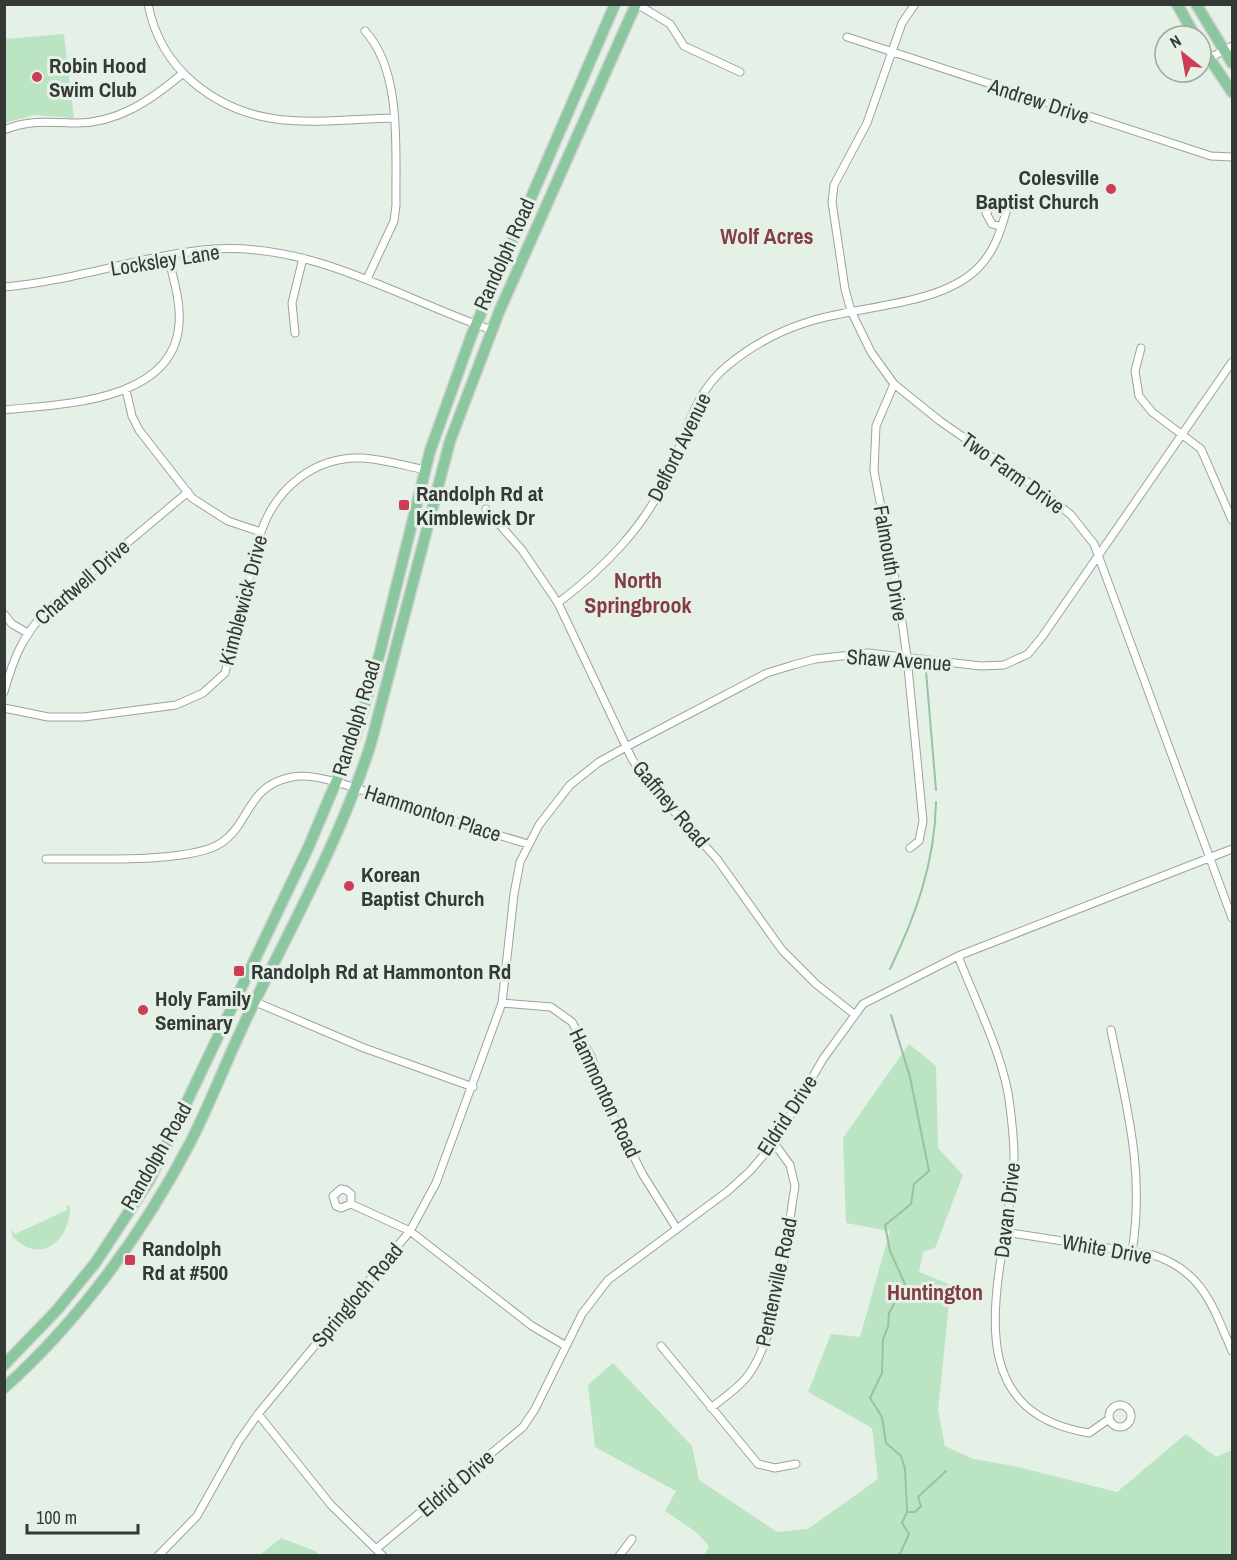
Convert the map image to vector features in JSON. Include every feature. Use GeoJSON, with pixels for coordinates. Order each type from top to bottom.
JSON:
{"type":"FeatureCollection","features":[{"type":"Feature","properties":{"kind":"main road","name":"Randolph Road"},"geometry":{"type":"LineString","coordinates":[[4,1365],[57,1310],[96,1262],[149,1181],[309,846],[355,737],[369,692],[430,451],[475,325],[615,4]]}},
{"type":"Feature","properties":{"kind":"main road","name":"Randolph Road"},"geometry":{"type":"LineString","coordinates":[[4,1388],[24,1371],[84,1303],[114,1263],[156,1199],[189,1143],[254,1002],[326,855],[362,773],[386,694],[450,441],[492,330],[636,4]]}},
{"type":"Feature","properties":{"kind":"main road"},"geometry":{"type":"LineString","coordinates":[[1177,4],[1188,24]]}},
{"type":"Feature","properties":{"kind":"main road"},"geometry":{"type":"LineString","coordinates":[[1196,4],[1228,48],[1233,63]]}},
{"type":"Feature","properties":{"kind":"main road"},"geometry":{"type":"LineString","coordinates":[[1213,64],[1233,92]]}},
{"type":"Feature","properties":{"kind":"street"},"geometry":{"type":"LineString","coordinates":[[148,4],[158,37],[182,74],[214,98],[250,116],[300,121],[393,118]]}},
{"type":"Feature","properties":{"kind":"street"},"geometry":{"type":"LineString","coordinates":[[636,4],[670,24],[684,46],[740,72]]}},
{"type":"Feature","properties":{"kind":"street","name":"Two Farm Drive"},"geometry":{"type":"LineString","coordinates":[[915,4],[902,23],[867,123],[834,185],[832,202],[845,289],[851,311],[871,352],[894,384],[940,421],[1071,515],[1094,544],[1233,918]]}},
{"type":"Feature","properties":{"kind":"street"},"geometry":{"type":"LineString","coordinates":[[364,31],[375,45],[390,79],[396,205],[394,221],[367,279]]}},
{"type":"Feature","properties":{"kind":"street","name":"Andrew Drive"},"geometry":{"type":"LineString","coordinates":[[847,38],[1211,156],[1233,157]]}},
{"type":"Feature","properties":{"kind":"street"},"geometry":{"type":"LineString","coordinates":[[1213,57],[1228,48]]}},
{"type":"Feature","properties":{"kind":"street"},"geometry":{"type":"LineString","coordinates":[[4,130],[28,122],[75,123],[111,118],[149,100],[182,74]]}},
{"type":"Feature","properties":{"kind":"street","name":"Delford Avenue"},"geometry":{"type":"LineString","coordinates":[[558,603],[592,577],[635,531],[669,474],[696,403],[706,388],[727,366],[786,330],[851,311],[931,294],[962,281],[978,268],[994,248],[999,226]]}},
{"type":"Feature","properties":{"kind":"street","name":"Locksley Lane"},"geometry":{"type":"LineString","coordinates":[[4,287],[39,283],[168,256],[227,249],[270,252],[303,258],[367,279],[492,330]]}},
{"type":"Feature","properties":{"kind":"street"},"geometry":{"type":"LineString","coordinates":[[4,410],[62,404],[126,390],[142,383],[157,372],[167,359],[177,334],[179,306],[168,256]]}},
{"type":"Feature","properties":{"kind":"street"},"geometry":{"type":"LineString","coordinates":[[295,333],[292,303],[303,258]]}},
{"type":"Feature","properties":{"kind":"street"},"geometry":{"type":"LineString","coordinates":[[1141,348],[1135,371],[1139,396],[1152,412],[1201,449],[1233,520]]}},
{"type":"Feature","properties":{"kind":"street","name":"Shaw Avenue"},"geometry":{"type":"LineString","coordinates":[[502,1003],[514,894],[528,844],[539,825],[570,785],[599,762],[626,747],[766,674],[793,665],[853,654],[907,657],[981,666],[1004,665],[1028,654],[1233,362]]}},
{"type":"Feature","properties":{"kind":"street","name":"Falmouth Drive"},"geometry":{"type":"LineString","coordinates":[[894,384],[876,426],[874,471],[898,594],[907,657],[922,821],[919,841],[910,848]]}},
{"type":"Feature","properties":{"kind":"street"},"geometry":{"type":"LineString","coordinates":[[126,390],[132,416],[139,430],[188,492],[220,517],[261,532]]}},
{"type":"Feature","properties":{"kind":"street","name":"Kimblewick Drive"},"geometry":{"type":"LineString","coordinates":[[4,708],[48,717],[84,717],[176,705],[203,693],[225,673],[266,516],[289,485],[323,464],[363,458],[426,470]]}},
{"type":"Feature","properties":{"kind":"street","name":"Chartwell Drive"},"geometry":{"type":"LineString","coordinates":[[4,692],[13,659],[26,632],[47,610],[188,492]]}},
{"type":"Feature","properties":{"kind":"street","name":"Gaffney Road"},"geometry":{"type":"LineString","coordinates":[[486,509],[522,550],[558,603],[626,747],[650,785],[717,859],[782,950],[816,984],[854,1014]]}},
{"type":"Feature","properties":{"kind":"street"},"geometry":{"type":"LineString","coordinates":[[4,614],[12,624],[26,632]]}},
{"type":"Feature","properties":{"kind":"street","name":"Hammonton Place"},"geometry":{"type":"LineString","coordinates":[[45,859],[168,856],[208,849],[232,833],[253,799],[267,788],[293,777],[355,788],[528,844]]}},
{"type":"Feature","properties":{"kind":"street","name":"Eldrid Drive"},"geometry":{"type":"LineString","coordinates":[[376,1549],[523,1428],[582,1314],[608,1280],[728,1191],[750,1171],[774,1143],[823,1059],[862,1004],[958,956],[1233,849]]}},
{"type":"Feature","properties":{"kind":"street","name":"Davan Drive"},"geometry":{"type":"LineString","coordinates":[[958,956],[994,1051],[1010,1104],[1014,1157],[993,1320],[998,1356],[1008,1381],[1029,1408],[1055,1424],[1089,1433],[1109,1419]]}},
{"type":"Feature","properties":{"kind":"street"},"geometry":{"type":"LineString","coordinates":[[239,995],[364,1048],[473,1087]]}},
{"type":"Feature","properties":{"kind":"street","name":"Springloch Road"},"geometry":{"type":"LineString","coordinates":[[158,1556],[197,1516],[214,1491],[239,1441],[258,1414],[410,1231],[436,1183],[502,1003]]}},
{"type":"Feature","properties":{"kind":"street","name":"Hammonton Road"},"geometry":{"type":"LineString","coordinates":[[502,1003],[551,1007],[572,1022],[591,1056],[610,1109],[643,1175],[676,1229]]}},
{"type":"Feature","properties":{"kind":"street"},"geometry":{"type":"LineString","coordinates":[[1111,1030],[1137,1162],[1138,1217],[1132,1252]]}},
{"type":"Feature","properties":{"kind":"street","name":"Pentenville Road"},"geometry":{"type":"LineString","coordinates":[[711,1408],[746,1379],[759,1358],[769,1328],[795,1186],[790,1165],[774,1143]]}},
{"type":"Feature","properties":{"kind":"street"},"geometry":{"type":"LineString","coordinates":[[351,1204],[410,1231],[532,1326],[566,1346]]}},
{"type":"Feature","properties":{"kind":"street","name":"White Drive"},"geometry":{"type":"LineString","coordinates":[[1005,1232],[1132,1252],[1170,1261],[1198,1283],[1213,1306],[1233,1351]]}},
{"type":"Feature","properties":{"kind":"street"},"geometry":{"type":"LineString","coordinates":[[661,1346],[758,1464],[775,1468],[796,1464]]}},
{"type":"Feature","properties":{"kind":"street"},"geometry":{"type":"LineString","coordinates":[[258,1414],[331,1504],[383,1556]]}},
{"type":"Feature","properties":{"kind":"street"},"geometry":{"type":"LineString","coordinates":[[619,1556],[632,1539]]}},
{"type":"Feature","properties":{"kind":"green space","name":"Robin Hood Swim Club"},"geometry":{"type":"Polygon","coordinates":[[[64,34],[74,118],[34,115],[5,123],[5,39],[64,34]]]}},
{"type":"Feature","properties":{"kind":"green space"},"geometry":{"type":"Polygon","coordinates":[[[909,1044],[936,1066],[938,1148],[963,1175],[935,1248],[923,1252],[919,1272],[951,1285],[938,1410],[945,1446],[973,1459],[1014,1466],[1117,1492],[1186,1434],[1216,1457],[1232,1450],[1232,1555],[704,1555],[709,1546],[696,1532],[665,1511],[676,1491],[595,1447],[588,1385],[613,1363],[692,1446],[699,1480],[777,1532],[808,1529],[878,1479],[872,1428],[808,1392],[831,1334],[860,1337],[890,1231],[846,1223],[843,1138],[909,1044]]]}},
{"type":"Feature","properties":{"kind":"green space"},"geometry":{"type":"Polygon","coordinates":[[[66,1204],[70,1207],[69,1219],[59,1239],[51,1246],[33,1249],[23,1245],[12,1236],[12,1229],[15,1234],[67,1210],[66,1204]]]}},
{"type":"Feature","properties":{"kind":"green space"},"geometry":{"type":"Polygon","coordinates":[[[281,1538],[315,1551],[319,1555],[260,1555],[281,1538]]]}},
{"type":"Feature","properties":{"kind":"waterway"},"geometry":{"type":"LineString","coordinates":[[926,671],[936,790]]}},
{"type":"Feature","properties":{"kind":"waterway"},"geometry":{"type":"LineString","coordinates":[[890,969],[916,908],[928,867],[936,802]]}},
{"type":"Feature","properties":{"kind":"waterway"},"geometry":{"type":"LineString","coordinates":[[891,1015],[910,1077],[929,1171],[914,1184],[911,1204],[885,1225],[890,1251],[905,1284],[889,1313],[888,1327],[883,1339],[882,1373],[870,1398],[882,1417],[886,1443],[901,1456],[905,1469],[907,1512]]}},
{"type":"Feature","properties":{"kind":"waterway"},"geometry":{"type":"LineString","coordinates":[[899,1556],[909,1534],[902,1523],[907,1512],[915,1512],[921,1506],[918,1497],[946,1471]]}},
{"type":"Feature","properties":{"kind":"place","name":"Robin Hood Swim Club"},"geometry":{"type":"Point","coordinates":[37,77]}},
{"type":"Feature","properties":{"kind":"place","name":"Colesville Baptist Church"},"geometry":{"type":"Point","coordinates":[1111,189]}},
{"type":"Feature","properties":{"kind":"place","name":"Randolph Rd at Kimblewick Dr"},"geometry":{"type":"Point","coordinates":[404,505]}},
{"type":"Feature","properties":{"kind":"place","name":"Korean Baptist Church"},"geometry":{"type":"Point","coordinates":[349,886]}},
{"type":"Feature","properties":{"kind":"place","name":"Randolph Rd at Hammonton Rd"},"geometry":{"type":"Point","coordinates":[239,971]}},
{"type":"Feature","properties":{"kind":"place","name":"Holy Family Seminary"},"geometry":{"type":"Point","coordinates":[143,1010]}},
{"type":"Feature","properties":{"kind":"place","name":"Randolph Rd at #500"},"geometry":{"type":"Point","coordinates":[130,1260]}},
{"type":"Feature","properties":{"kind":"district","name":"Wolf Acres"},"geometry":{"type":"Point","coordinates":[767,236]}},
{"type":"Feature","properties":{"kind":"district","name":"North Springbrook"},"geometry":{"type":"Point","coordinates":[638,592]}},
{"type":"Feature","properties":{"kind":"district","name":"Huntington"},"geometry":{"type":"Point","coordinates":[935,1292]}}]}
